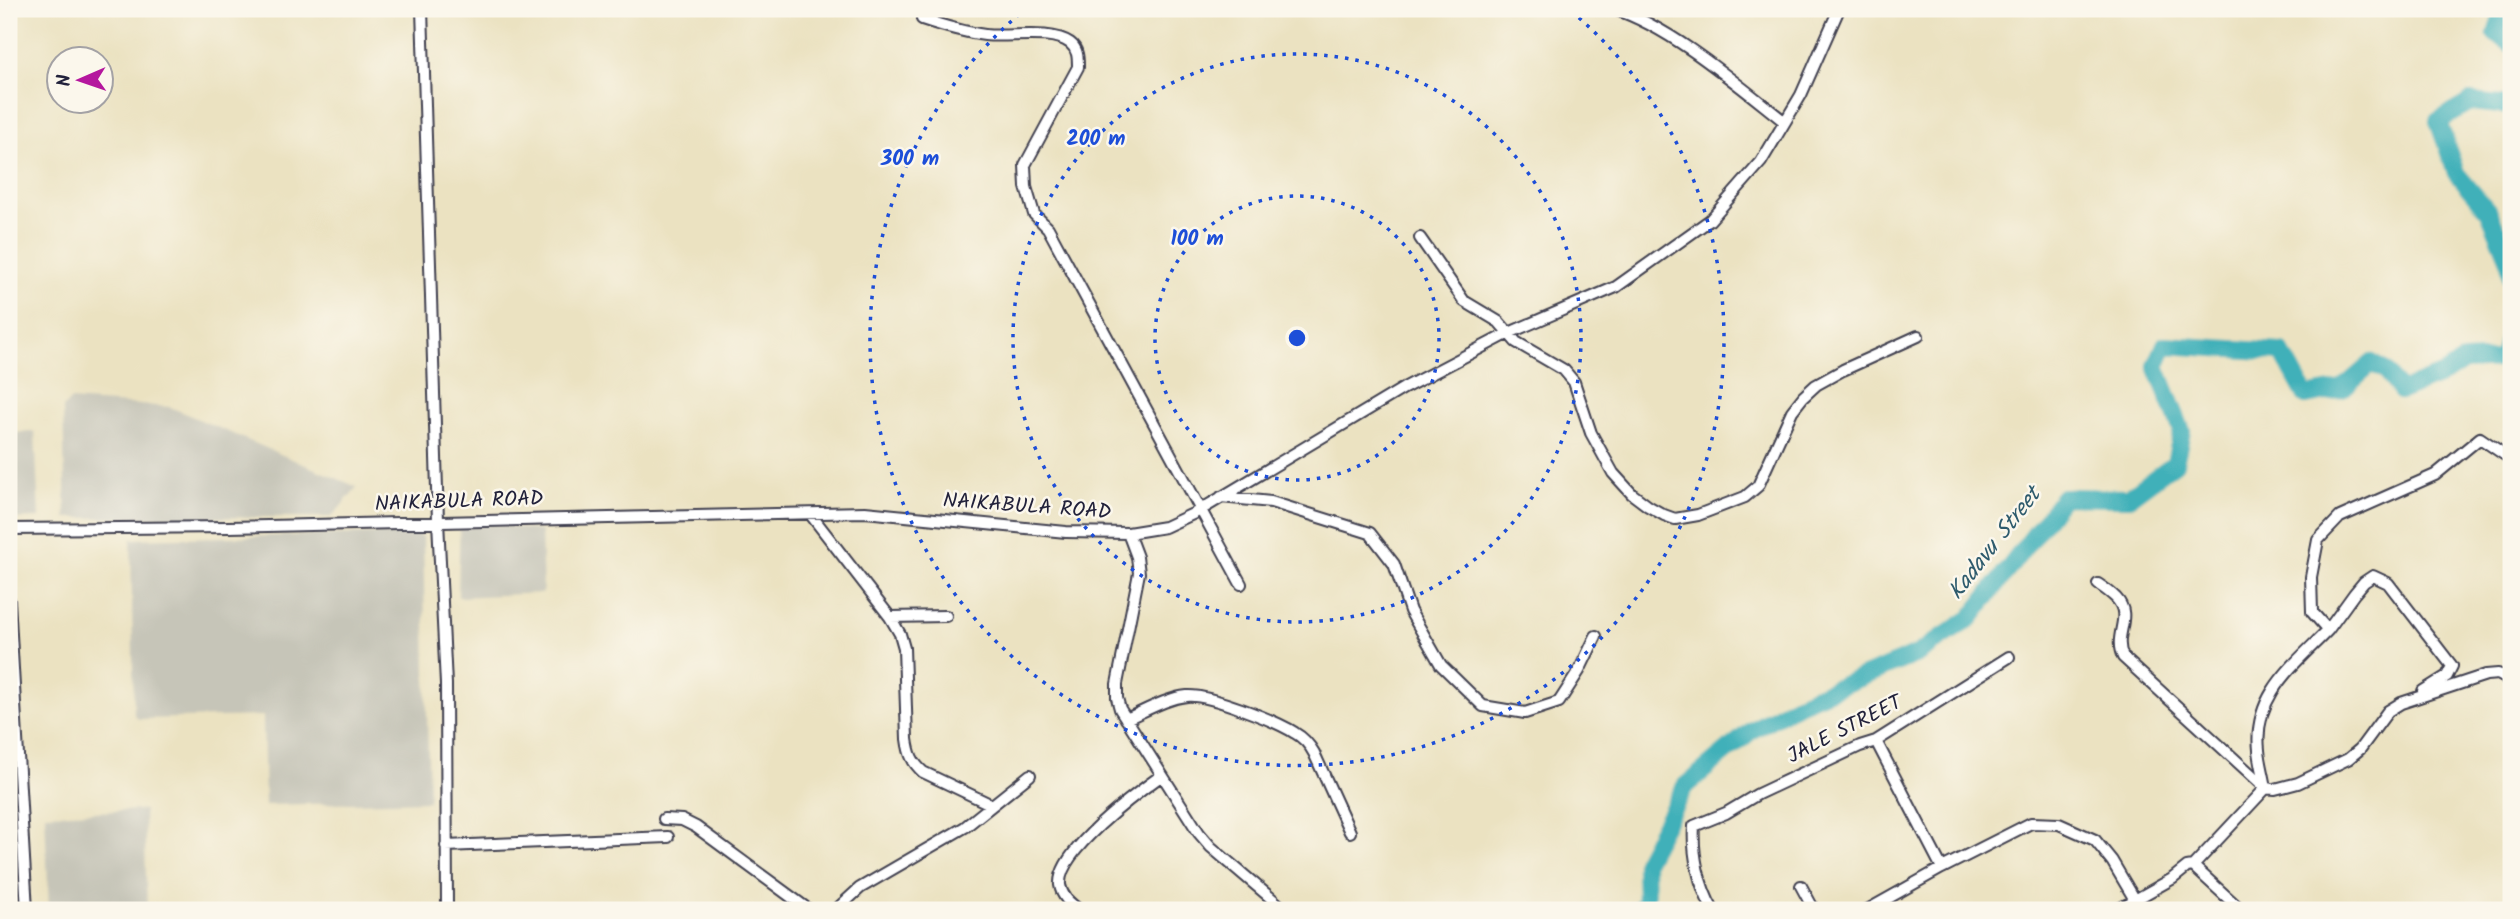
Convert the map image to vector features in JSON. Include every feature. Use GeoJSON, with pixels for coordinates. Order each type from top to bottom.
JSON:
{"type":"FeatureCollection","features":[{"type":"Feature","properties":{"kind":"street"},"geometry":{"type":"LineString","coordinates":[[422,9],[438,521],[446,684],[447,910]]}},
{"type":"Feature","properties":{"kind":"street"},"geometry":{"type":"LineString","coordinates":[[1614,9],[1660,31],[1721,72],[1785,122]]}},
{"type":"Feature","properties":{"kind":"street","name":"NAIKABULA ROAD"},"geometry":{"type":"LineString","coordinates":[[9,529],[229,527],[865,512],[1066,532],[1128,533],[1165,527],[1200,510],[1404,388],[1509,333],[1616,287],[1710,220],[1761,162],[1801,95],[1839,9]]}},
{"type":"Feature","properties":{"kind":"street"},"geometry":{"type":"LineString","coordinates":[[922,19],[951,29],[986,35],[1053,36],[1071,43],[1078,54],[1078,68],[1025,165],[1026,187],[1034,214],[1048,228],[1241,584]]}},
{"type":"Feature","properties":{"kind":"street"},"geometry":{"type":"LineString","coordinates":[[1420,238],[1464,301],[1499,322],[1516,342],[1564,370],[1574,382],[1591,433],[1613,473],[1632,494],[1648,506],[1675,519],[1698,515],[1745,497],[1758,486],[1792,411],[1816,385],[1918,336]]}},
{"type":"Feature","properties":{"kind":"street"},"geometry":{"type":"LineString","coordinates":[[2328,631],[2312,612],[2311,577],[2318,540],[2340,517],[2435,475],[2480,438],[2511,458]]}},
{"type":"Feature","properties":{"kind":"street"},"geometry":{"type":"LineString","coordinates":[[1221,497],[1271,502],[1370,533],[1394,564],[1410,611],[1441,665],[1483,706],[1525,713],[1559,702],[1579,671],[1596,636]]}},
{"type":"Feature","properties":{"kind":"street"},"geometry":{"type":"LineString","coordinates":[[811,515],[890,617],[900,634],[904,648],[907,739],[909,754],[915,765],[923,772],[992,805]]}},
{"type":"Feature","properties":{"kind":"street"},"geometry":{"type":"LineString","coordinates":[[1128,533],[1139,573],[1117,684],[1117,698],[1126,719],[1199,833],[1211,847],[1284,910]]}},
{"type":"Feature","properties":{"kind":"street"},"geometry":{"type":"LineString","coordinates":[[2118,910],[2172,879],[2187,867],[2193,866],[2262,792],[2298,783],[2348,759],[2360,748],[2388,711],[2447,676],[2452,666],[2388,583],[2373,576],[2364,582],[2328,631],[2268,695],[2260,719],[2262,792]]}},
{"type":"Feature","properties":{"kind":"street"},"geometry":{"type":"LineString","coordinates":[[2098,584],[2118,600],[2124,613],[2118,648],[2123,657],[2262,792]]}},
{"type":"Feature","properties":{"kind":"street"},"geometry":{"type":"LineString","coordinates":[[9,600],[27,910]]}},
{"type":"Feature","properties":{"kind":"street"},"geometry":{"type":"LineString","coordinates":[[890,617],[946,616]]}},
{"type":"Feature","properties":{"kind":"street","name":"JALE STREET"},"geometry":{"type":"LineString","coordinates":[[1713,910],[1704,896],[1693,845],[1694,826],[1726,813],[1758,794],[1860,746],[1876,741],[2009,657]]}},
{"type":"Feature","properties":{"kind":"street"},"geometry":{"type":"LineString","coordinates":[[2401,703],[2486,675],[2498,674],[2511,681]]}},
{"type":"Feature","properties":{"kind":"street"},"geometry":{"type":"LineString","coordinates":[[1126,719],[1168,701],[1186,696],[1200,696],[1225,703],[1294,732],[1306,741],[1314,752],[1350,832]]}},
{"type":"Feature","properties":{"kind":"street"},"geometry":{"type":"LineString","coordinates":[[1876,741],[1942,868]]}},
{"type":"Feature","properties":{"kind":"street"},"geometry":{"type":"LineString","coordinates":[[836,910],[860,888],[965,827],[1030,775]]}},
{"type":"Feature","properties":{"kind":"street"},"geometry":{"type":"LineString","coordinates":[[1079,910],[1067,901],[1061,890],[1060,878],[1064,866],[1112,812],[1161,775]]}},
{"type":"Feature","properties":{"kind":"street"},"geometry":{"type":"LineString","coordinates":[[664,819],[681,820],[696,827],[809,910]]}},
{"type":"Feature","properties":{"kind":"street"},"geometry":{"type":"LineString","coordinates":[[1867,910],[2031,823],[2059,824],[2095,840],[2112,861],[2135,900]]}},
{"type":"Feature","properties":{"kind":"street"},"geometry":{"type":"LineString","coordinates":[[446,846],[668,837]]}},
{"type":"Feature","properties":{"kind":"street"},"geometry":{"type":"LineString","coordinates":[[2193,866],[2241,910]]}},
{"type":"Feature","properties":{"kind":"street"},"geometry":{"type":"LineString","coordinates":[[1801,886],[1814,910]]}},
{"type":"Feature","properties":{"kind":"shaded area"},"geometry":{"type":"Polygon","coordinates":[[[70,400],[170,407],[357,487],[332,517],[66,518],[63,408],[70,400]]]}},
{"type":"Feature","properties":{"kind":"shaded area"},"geometry":{"type":"Polygon","coordinates":[[[35,432],[39,518],[9,519],[9,433],[35,432]]]}},
{"type":"Feature","properties":{"kind":"shaded area"},"geometry":{"type":"Polygon","coordinates":[[[460,520],[541,531],[543,593],[458,597],[460,520]]]}},
{"type":"Feature","properties":{"kind":"shaded area"},"geometry":{"type":"Polygon","coordinates":[[[414,533],[423,537],[429,801],[265,805],[263,716],[139,719],[134,715],[131,539],[414,533]]]}},
{"type":"Feature","properties":{"kind":"shaded area"},"geometry":{"type":"Polygon","coordinates":[[[144,810],[147,910],[49,910],[45,814],[144,810]]]}},
{"type":"Feature","properties":{"kind":"waterway","name":"Kadavu Street"},"geometry":{"type":"LineString","coordinates":[[2504,9],[2496,34],[2511,44]]}},
{"type":"Feature","properties":{"kind":"waterway","name":"Kadavu Street"},"geometry":{"type":"LineString","coordinates":[[2511,106],[2470,102],[2438,121],[2456,173],[2489,212],[2509,260],[2511,278]]}},
{"type":"Feature","properties":{"kind":"waterway","name":"Kadavu Street"},"geometry":{"type":"LineString","coordinates":[[1638,910],[1646,903],[1645,862],[1685,786],[1752,730],[1800,703],[1917,654],[1971,618],[2063,497],[2128,498],[2175,463],[2182,431],[2156,366],[2165,345],[2282,352],[2306,396],[2342,389],[2372,363],[2386,371],[2401,391],[2446,373],[2464,361],[2502,359],[2511,327]]}}]}
